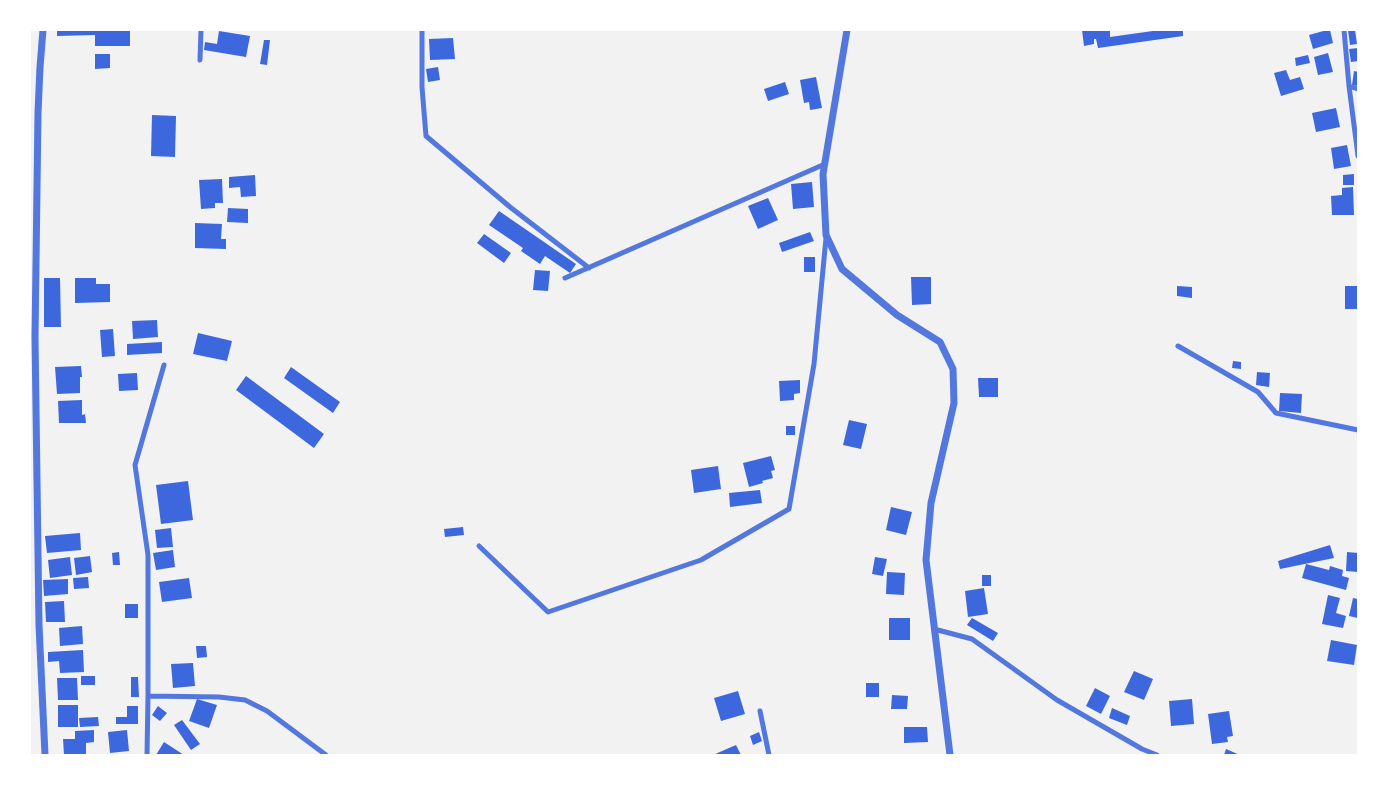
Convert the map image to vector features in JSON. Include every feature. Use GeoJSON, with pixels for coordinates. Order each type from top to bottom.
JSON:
{"type":"FeatureCollection","features":[{"type":"Feature","properties":{"kind":"street"},"geometry":{"type":"LineString","coordinates":[[43,30],[38,123],[33,416],[38,626],[45,755]]}},
{"type":"Feature","properties":{"kind":"street"},"geometry":{"type":"LineString","coordinates":[[200,60],[201,30]]}},
{"type":"Feature","properties":{"kind":"street"},"geometry":{"type":"LineString","coordinates":[[422,30],[422,87],[426,136],[510,207],[589,268]]}},
{"type":"Feature","properties":{"kind":"street"},"geometry":{"type":"LineString","coordinates":[[478,546],[548,612],[701,560],[789,509],[814,364],[826,234],[823,174],[847,30]]}},
{"type":"Feature","properties":{"kind":"street"},"geometry":{"type":"LineString","coordinates":[[1344,30],[1358,156]]}},
{"type":"Feature","properties":{"kind":"street"},"geometry":{"type":"LineString","coordinates":[[1349,86],[1358,89]]}},
{"type":"Feature","properties":{"kind":"street"},"geometry":{"type":"LineString","coordinates":[[565,278],[825,164]]}},
{"type":"Feature","properties":{"kind":"street"},"geometry":{"type":"LineString","coordinates":[[826,234],[842,269],[897,315],[940,342],[953,369],[954,403],[931,503],[926,560],[950,755]]}},
{"type":"Feature","properties":{"kind":"street"},"geometry":{"type":"LineString","coordinates":[[1178,346],[1258,392],[1276,413],[1358,430]]}},
{"type":"Feature","properties":{"kind":"street"},"geometry":{"type":"LineString","coordinates":[[146,755],[148,554],[135,465],[164,365]]}},
{"type":"Feature","properties":{"kind":"street"},"geometry":{"type":"LineString","coordinates":[[934,628],[972,640],[1057,700],[1142,749],[1157,755]]}},
{"type":"Feature","properties":{"kind":"street"},"geometry":{"type":"LineString","coordinates":[[148,696],[245,700],[267,711],[326,755]]}},
{"type":"Feature","properties":{"kind":"street"},"geometry":{"type":"LineString","coordinates":[[760,711],[769,755]]}},
{"type":"Feature","properties":{"kind":"building"},"geometry":{"type":"Polygon","coordinates":[[[57,30],[130,30],[130,46],[95,46],[95,35],[57,36],[57,30]]]}},
{"type":"Feature","properties":{"kind":"building"},"geometry":{"type":"Polygon","coordinates":[[[1082,30],[1110,30],[1110,37],[1160,30],[1183,30],[1183,36],[1098,48],[1096,39],[1094,39],[1094,44],[1084,46],[1082,30]]]}},
{"type":"Feature","properties":{"kind":"building"},"geometry":{"type":"Polygon","coordinates":[[[1330,30],[1333,43],[1313,49],[1309,35],[1330,30]]]}},
{"type":"Feature","properties":{"kind":"building"},"geometry":{"type":"Polygon","coordinates":[[[1348,30],[1355,30],[1357,44],[1350,45],[1348,30]]]}},
{"type":"Feature","properties":{"kind":"building"},"geometry":{"type":"Polygon","coordinates":[[[219,31],[250,36],[246,57],[204,50],[205,42],[217,44],[219,31]]]}},
{"type":"Feature","properties":{"kind":"building"},"geometry":{"type":"Polygon","coordinates":[[[453,38],[455,59],[430,60],[429,39],[453,38]]]}},
{"type":"Feature","properties":{"kind":"building"},"geometry":{"type":"Polygon","coordinates":[[[264,40],[270,40],[267,65],[260,64],[264,40]]]}},
{"type":"Feature","properties":{"kind":"building"},"geometry":{"type":"Polygon","coordinates":[[[1358,48],[1358,61],[1351,62],[1349,49],[1358,48]]]}},
{"type":"Feature","properties":{"kind":"building"},"geometry":{"type":"Polygon","coordinates":[[[1328,53],[1333,72],[1318,75],[1314,57],[1328,53]]]}},
{"type":"Feature","properties":{"kind":"building"},"geometry":{"type":"Polygon","coordinates":[[[95,54],[110,54],[110,68],[95,69],[95,54]]]}},
{"type":"Feature","properties":{"kind":"building"},"geometry":{"type":"Polygon","coordinates":[[[1308,55],[1310,63],[1296,66],[1295,58],[1308,55]]]}},
{"type":"Feature","properties":{"kind":"building"},"geometry":{"type":"Polygon","coordinates":[[[438,67],[440,80],[428,82],[426,69],[438,67]]]}},
{"type":"Feature","properties":{"kind":"building"},"geometry":{"type":"Polygon","coordinates":[[[1286,70],[1290,80],[1300,77],[1304,89],[1281,96],[1274,73],[1286,70]]]}},
{"type":"Feature","properties":{"kind":"building"},"geometry":{"type":"Polygon","coordinates":[[[1354,71],[1358,72],[1358,86],[1352,85],[1354,71]]]}},
{"type":"Feature","properties":{"kind":"building"},"geometry":{"type":"Polygon","coordinates":[[[816,77],[822,108],[810,110],[809,102],[804,103],[800,80],[816,77]]]}},
{"type":"Feature","properties":{"kind":"building"},"geometry":{"type":"Polygon","coordinates":[[[785,82],[789,94],[768,101],[764,89],[785,82]]]}},
{"type":"Feature","properties":{"kind":"building"},"geometry":{"type":"Polygon","coordinates":[[[1336,108],[1340,127],[1316,132],[1312,113],[1336,108]]]}},
{"type":"Feature","properties":{"kind":"building"},"geometry":{"type":"Polygon","coordinates":[[[152,115],[176,116],[175,157],[151,156],[152,115]]]}},
{"type":"Feature","properties":{"kind":"building"},"geometry":{"type":"Polygon","coordinates":[[[1347,145],[1351,166],[1334,169],[1331,148],[1347,145]]]}},
{"type":"Feature","properties":{"kind":"building"},"geometry":{"type":"Polygon","coordinates":[[[1354,174],[1354,185],[1343,185],[1343,175],[1354,174]]]}},
{"type":"Feature","properties":{"kind":"building"},"geometry":{"type":"Polygon","coordinates":[[[255,175],[256,196],[241,197],[240,187],[229,188],[229,177],[255,175]]]}},
{"type":"Feature","properties":{"kind":"building"},"geometry":{"type":"Polygon","coordinates":[[[222,179],[223,203],[215,203],[215,208],[201,209],[199,180],[222,179]]]}},
{"type":"Feature","properties":{"kind":"building"},"geometry":{"type":"Polygon","coordinates":[[[812,182],[814,207],[793,209],[791,184],[812,182]]]}},
{"type":"Feature","properties":{"kind":"building"},"geometry":{"type":"Polygon","coordinates":[[[1353,187],[1354,215],[1332,215],[1331,196],[1342,195],[1342,188],[1353,187]]]}},
{"type":"Feature","properties":{"kind":"building"},"geometry":{"type":"Polygon","coordinates":[[[768,198],[778,220],[758,229],[748,206],[768,198]]]}},
{"type":"Feature","properties":{"kind":"building"},"geometry":{"type":"Polygon","coordinates":[[[228,208],[248,209],[248,223],[227,222],[228,208]]]}},
{"type":"Feature","properties":{"kind":"building"},"geometry":{"type":"Polygon","coordinates":[[[499,211],[576,264],[570,273],[545,256],[540,264],[521,251],[523,248],[489,225],[499,211]]]}},
{"type":"Feature","properties":{"kind":"building"},"geometry":{"type":"Polygon","coordinates":[[[195,223],[222,224],[221,239],[226,239],[226,249],[195,248],[195,223]]]}},
{"type":"Feature","properties":{"kind":"building"},"geometry":{"type":"Polygon","coordinates":[[[810,232],[814,241],[782,252],[779,243],[810,232]]]}},
{"type":"Feature","properties":{"kind":"building"},"geometry":{"type":"Polygon","coordinates":[[[484,234],[511,253],[504,263],[477,243],[484,234]]]}},
{"type":"Feature","properties":{"kind":"building"},"geometry":{"type":"Polygon","coordinates":[[[804,257],[815,257],[815,272],[804,272],[804,257]]]}},
{"type":"Feature","properties":{"kind":"building"},"geometry":{"type":"Polygon","coordinates":[[[535,270],[550,271],[548,291],[533,290],[535,270]]]}},
{"type":"Feature","properties":{"kind":"building"},"geometry":{"type":"Polygon","coordinates":[[[911,277],[931,277],[931,304],[912,305],[911,277]]]}},
{"type":"Feature","properties":{"kind":"building"},"geometry":{"type":"Polygon","coordinates":[[[44,278],[60,278],[61,327],[44,327],[44,278]]]}},
{"type":"Feature","properties":{"kind":"building"},"geometry":{"type":"Polygon","coordinates":[[[75,278],[96,278],[96,284],[110,284],[110,302],[75,303],[75,278]]]}},
{"type":"Feature","properties":{"kind":"building"},"geometry":{"type":"Polygon","coordinates":[[[1177,286],[1192,287],[1192,298],[1177,296],[1177,286]]]}},
{"type":"Feature","properties":{"kind":"building"},"geometry":{"type":"Polygon","coordinates":[[[1345,286],[1358,286],[1358,309],[1345,309],[1345,286]]]}},
{"type":"Feature","properties":{"kind":"building"},"geometry":{"type":"Polygon","coordinates":[[[157,320],[158,337],[133,339],[132,321],[157,320]]]}},
{"type":"Feature","properties":{"kind":"building"},"geometry":{"type":"Polygon","coordinates":[[[113,329],[115,356],[102,357],[100,330],[113,329]]]}},
{"type":"Feature","properties":{"kind":"building"},"geometry":{"type":"Polygon","coordinates":[[[198,333],[232,341],[227,361],[193,354],[198,333]]]}},
{"type":"Feature","properties":{"kind":"building"},"geometry":{"type":"Polygon","coordinates":[[[162,342],[162,353],[127,355],[127,344],[162,342]]]}},
{"type":"Feature","properties":{"kind":"building"},"geometry":{"type":"Polygon","coordinates":[[[1233,361],[1241,362],[1241,369],[1232,368],[1233,361]]]}},
{"type":"Feature","properties":{"kind":"building"},"geometry":{"type":"Polygon","coordinates":[[[81,366],[80,393],[57,394],[55,367],[81,366]]]}},
{"type":"Feature","properties":{"kind":"building"},"geometry":{"type":"Polygon","coordinates":[[[291,367],[340,402],[333,413],[284,378],[291,367]]]}},
{"type":"Feature","properties":{"kind":"building"},"geometry":{"type":"Polygon","coordinates":[[[1257,372],[1270,373],[1269,387],[1256,385],[1257,372]]]}},
{"type":"Feature","properties":{"kind":"building"},"geometry":{"type":"Polygon","coordinates":[[[137,373],[138,390],[119,391],[118,374],[137,373]]]}},
{"type":"Feature","properties":{"kind":"building"},"geometry":{"type":"Polygon","coordinates":[[[246,376],[324,434],[314,448],[236,390],[246,376]]]}},
{"type":"Feature","properties":{"kind":"building"},"geometry":{"type":"Polygon","coordinates":[[[978,378],[998,378],[998,397],[979,397],[978,378]]]}},
{"type":"Feature","properties":{"kind":"building"},"geometry":{"type":"Polygon","coordinates":[[[800,380],[800,393],[794,394],[794,400],[780,401],[779,381],[800,380]]]}},
{"type":"Feature","properties":{"kind":"building"},"geometry":{"type":"Polygon","coordinates":[[[1280,393],[1302,394],[1301,413],[1279,411],[1280,393]]]}},
{"type":"Feature","properties":{"kind":"building"},"geometry":{"type":"Polygon","coordinates":[[[82,400],[82,415],[85,414],[86,423],[59,423],[58,401],[82,400]]]}},
{"type":"Feature","properties":{"kind":"building"},"geometry":{"type":"Polygon","coordinates":[[[849,420],[867,424],[861,449],[843,445],[849,420]]]}},
{"type":"Feature","properties":{"kind":"building"},"geometry":{"type":"Polygon","coordinates":[[[786,426],[795,426],[795,435],[786,435],[786,426]]]}},
{"type":"Feature","properties":{"kind":"building"},"geometry":{"type":"Polygon","coordinates":[[[771,456],[775,470],[771,471],[773,478],[749,487],[743,463],[771,456]]]}},
{"type":"Feature","properties":{"kind":"building"},"geometry":{"type":"Polygon","coordinates":[[[718,466],[721,489],[694,493],[691,470],[718,466]]]}},
{"type":"Feature","properties":{"kind":"building"},"geometry":{"type":"Polygon","coordinates":[[[188,481],[193,520],[161,524],[156,485],[188,481]]]}},
{"type":"Feature","properties":{"kind":"building"},"geometry":{"type":"Polygon","coordinates":[[[760,490],[762,503],[730,507],[729,493],[760,490]]]}},
{"type":"Feature","properties":{"kind":"building"},"geometry":{"type":"Polygon","coordinates":[[[891,507],[912,512],[906,535],[886,530],[891,507]]]}},
{"type":"Feature","properties":{"kind":"building"},"geometry":{"type":"Polygon","coordinates":[[[463,527],[464,535],[445,537],[444,529],[463,527]]]}},
{"type":"Feature","properties":{"kind":"building"},"geometry":{"type":"Polygon","coordinates":[[[171,528],[173,547],[157,548],[155,530],[171,528]]]}},
{"type":"Feature","properties":{"kind":"building"},"geometry":{"type":"Polygon","coordinates":[[[80,533],[81,550],[47,553],[45,536],[80,533]]]}},
{"type":"Feature","properties":{"kind":"building"},"geometry":{"type":"Polygon","coordinates":[[[1330,545],[1334,558],[1280,569],[1278,561],[1330,545]]]}},
{"type":"Feature","properties":{"kind":"building"},"geometry":{"type":"Polygon","coordinates":[[[173,550],[175,567],[156,570],[153,553],[173,550]]]}},
{"type":"Feature","properties":{"kind":"building"},"geometry":{"type":"Polygon","coordinates":[[[119,552],[120,565],[113,565],[112,553],[119,552]]]}},
{"type":"Feature","properties":{"kind":"building"},"geometry":{"type":"Polygon","coordinates":[[[1347,552],[1358,553],[1358,572],[1346,571],[1347,552]]]}},
{"type":"Feature","properties":{"kind":"building"},"geometry":{"type":"Polygon","coordinates":[[[90,556],[92,572],[76,575],[74,558],[90,556]]]}},
{"type":"Feature","properties":{"kind":"building"},"geometry":{"type":"Polygon","coordinates":[[[70,557],[72,575],[50,578],[48,560],[70,557]]]}},
{"type":"Feature","properties":{"kind":"building"},"geometry":{"type":"Polygon","coordinates":[[[875,557],[887,559],[883,576],[872,574],[875,557]]]}},
{"type":"Feature","properties":{"kind":"building"},"geometry":{"type":"Polygon","coordinates":[[[1306,564],[1329,570],[1330,566],[1343,570],[1342,576],[1349,578],[1346,590],[1302,578],[1306,564]]]}},
{"type":"Feature","properties":{"kind":"building"},"geometry":{"type":"Polygon","coordinates":[[[887,572],[905,573],[904,595],[886,594],[887,572]]]}},
{"type":"Feature","properties":{"kind":"building"},"geometry":{"type":"Polygon","coordinates":[[[982,575],[991,575],[991,586],[982,586],[982,575]]]}},
{"type":"Feature","properties":{"kind":"building"},"geometry":{"type":"Polygon","coordinates":[[[88,577],[89,588],[74,589],[73,578],[88,577]]]}},
{"type":"Feature","properties":{"kind":"building"},"geometry":{"type":"Polygon","coordinates":[[[189,578],[192,598],[162,602],[159,582],[189,578]]]}},
{"type":"Feature","properties":{"kind":"building"},"geometry":{"type":"Polygon","coordinates":[[[68,579],[68,594],[44,596],[43,580],[68,579]]]}},
{"type":"Feature","properties":{"kind":"building"},"geometry":{"type":"Polygon","coordinates":[[[984,588],[988,614],[968,617],[965,591],[984,588]]]}},
{"type":"Feature","properties":{"kind":"building"},"geometry":{"type":"Polygon","coordinates":[[[1328,595],[1340,598],[1336,613],[1346,616],[1343,628],[1322,624],[1328,595]]]}},
{"type":"Feature","properties":{"kind":"building"},"geometry":{"type":"Polygon","coordinates":[[[1353,598],[1358,599],[1358,618],[1349,616],[1353,598]]]}},
{"type":"Feature","properties":{"kind":"building"},"geometry":{"type":"Polygon","coordinates":[[[64,601],[65,622],[46,622],[45,602],[64,601]]]}},
{"type":"Feature","properties":{"kind":"building"},"geometry":{"type":"Polygon","coordinates":[[[125,604],[138,604],[138,618],[125,618],[125,604]]]}},
{"type":"Feature","properties":{"kind":"building"},"geometry":{"type":"Polygon","coordinates":[[[889,618],[910,618],[910,640],[889,640],[889,618]]]}},
{"type":"Feature","properties":{"kind":"building"},"geometry":{"type":"Polygon","coordinates":[[[972,618],[998,633],[993,641],[967,625],[972,618]]]}},
{"type":"Feature","properties":{"kind":"building"},"geometry":{"type":"Polygon","coordinates":[[[82,626],[83,644],[60,646],[59,628],[82,626]]]}},
{"type":"Feature","properties":{"kind":"building"},"geometry":{"type":"Polygon","coordinates":[[[1331,640],[1357,645],[1354,665],[1327,661],[1331,640]]]}},
{"type":"Feature","properties":{"kind":"building"},"geometry":{"type":"Polygon","coordinates":[[[196,646],[206,646],[207,657],[197,658],[196,646]]]}},
{"type":"Feature","properties":{"kind":"building"},"geometry":{"type":"Polygon","coordinates":[[[83,650],[84,672],[60,673],[59,661],[48,662],[48,652],[83,650]]]}},
{"type":"Feature","properties":{"kind":"building"},"geometry":{"type":"Polygon","coordinates":[[[193,663],[195,686],[173,688],[171,664],[193,663]]]}},
{"type":"Feature","properties":{"kind":"building"},"geometry":{"type":"Polygon","coordinates":[[[1134,671],[1153,679],[1144,700],[1124,692],[1134,671]]]}},
{"type":"Feature","properties":{"kind":"building"},"geometry":{"type":"Polygon","coordinates":[[[81,676],[95,676],[95,685],[81,685],[81,676]]]}},
{"type":"Feature","properties":{"kind":"building"},"geometry":{"type":"Polygon","coordinates":[[[131,677],[138,677],[139,697],[131,697],[131,677]]]}},
{"type":"Feature","properties":{"kind":"building"},"geometry":{"type":"Polygon","coordinates":[[[57,678],[77,678],[78,700],[58,700],[57,678]]]}},
{"type":"Feature","properties":{"kind":"building"},"geometry":{"type":"Polygon","coordinates":[[[866,683],[879,683],[879,697],[866,697],[866,683]]]}},
{"type":"Feature","properties":{"kind":"building"},"geometry":{"type":"Polygon","coordinates":[[[1095,688],[1110,696],[1101,714],[1086,706],[1095,688]]]}},
{"type":"Feature","properties":{"kind":"building"},"geometry":{"type":"Polygon","coordinates":[[[738,691],[745,714],[721,721],[714,698],[738,691]]]}},
{"type":"Feature","properties":{"kind":"building"},"geometry":{"type":"Polygon","coordinates":[[[892,695],[908,696],[907,709],[891,709],[892,695]]]}},
{"type":"Feature","properties":{"kind":"building"},"geometry":{"type":"Polygon","coordinates":[[[197,699],[217,705],[209,728],[189,721],[197,699]]]}},
{"type":"Feature","properties":{"kind":"building"},"geometry":{"type":"Polygon","coordinates":[[[1192,699],[1194,724],[1171,726],[1169,701],[1192,699]]]}},
{"type":"Feature","properties":{"kind":"building"},"geometry":{"type":"Polygon","coordinates":[[[58,705],[78,705],[78,727],[58,727],[58,705]]]}},
{"type":"Feature","properties":{"kind":"building"},"geometry":{"type":"Polygon","coordinates":[[[127,706],[138,706],[138,724],[116,724],[116,717],[127,717],[127,706]]]}},
{"type":"Feature","properties":{"kind":"building"},"geometry":{"type":"Polygon","coordinates":[[[158,706],[167,713],[160,721],[152,715],[158,706]]]}},
{"type":"Feature","properties":{"kind":"building"},"geometry":{"type":"Polygon","coordinates":[[[1112,708],[1130,716],[1127,725],[1109,718],[1112,708]]]}},
{"type":"Feature","properties":{"kind":"building"},"geometry":{"type":"Polygon","coordinates":[[[1229,711],[1233,736],[1227,737],[1228,742],[1212,744],[1208,714],[1229,711]]]}},
{"type":"Feature","properties":{"kind":"building"},"geometry":{"type":"Polygon","coordinates":[[[98,717],[99,726],[80,727],[79,718],[98,717]]]}},
{"type":"Feature","properties":{"kind":"building"},"geometry":{"type":"Polygon","coordinates":[[[182,720],[200,744],[191,750],[174,725],[182,720]]]}},
{"type":"Feature","properties":{"kind":"building"},"geometry":{"type":"Polygon","coordinates":[[[904,727],[927,727],[928,742],[904,743],[904,727]]]}},
{"type":"Feature","properties":{"kind":"building"},"geometry":{"type":"Polygon","coordinates":[[[94,730],[94,742],[86,743],[86,755],[64,755],[63,739],[75,739],[75,731],[94,730]]]}},
{"type":"Feature","properties":{"kind":"building"},"geometry":{"type":"Polygon","coordinates":[[[127,730],[129,751],[110,753],[108,732],[127,730]]]}},
{"type":"Feature","properties":{"kind":"building"},"geometry":{"type":"Polygon","coordinates":[[[759,732],[762,741],[753,745],[750,736],[759,732]]]}},
{"type":"Feature","properties":{"kind":"building"},"geometry":{"type":"Polygon","coordinates":[[[164,742],[184,755],[156,755],[164,742]]]}},
{"type":"Feature","properties":{"kind":"building"},"geometry":{"type":"Polygon","coordinates":[[[736,745],[741,755],[713,755],[729,748],[736,745]]]}},
{"type":"Feature","properties":{"kind":"building"},"geometry":{"type":"Polygon","coordinates":[[[1226,749],[1240,755],[1224,755],[1226,749]]]}}]}
